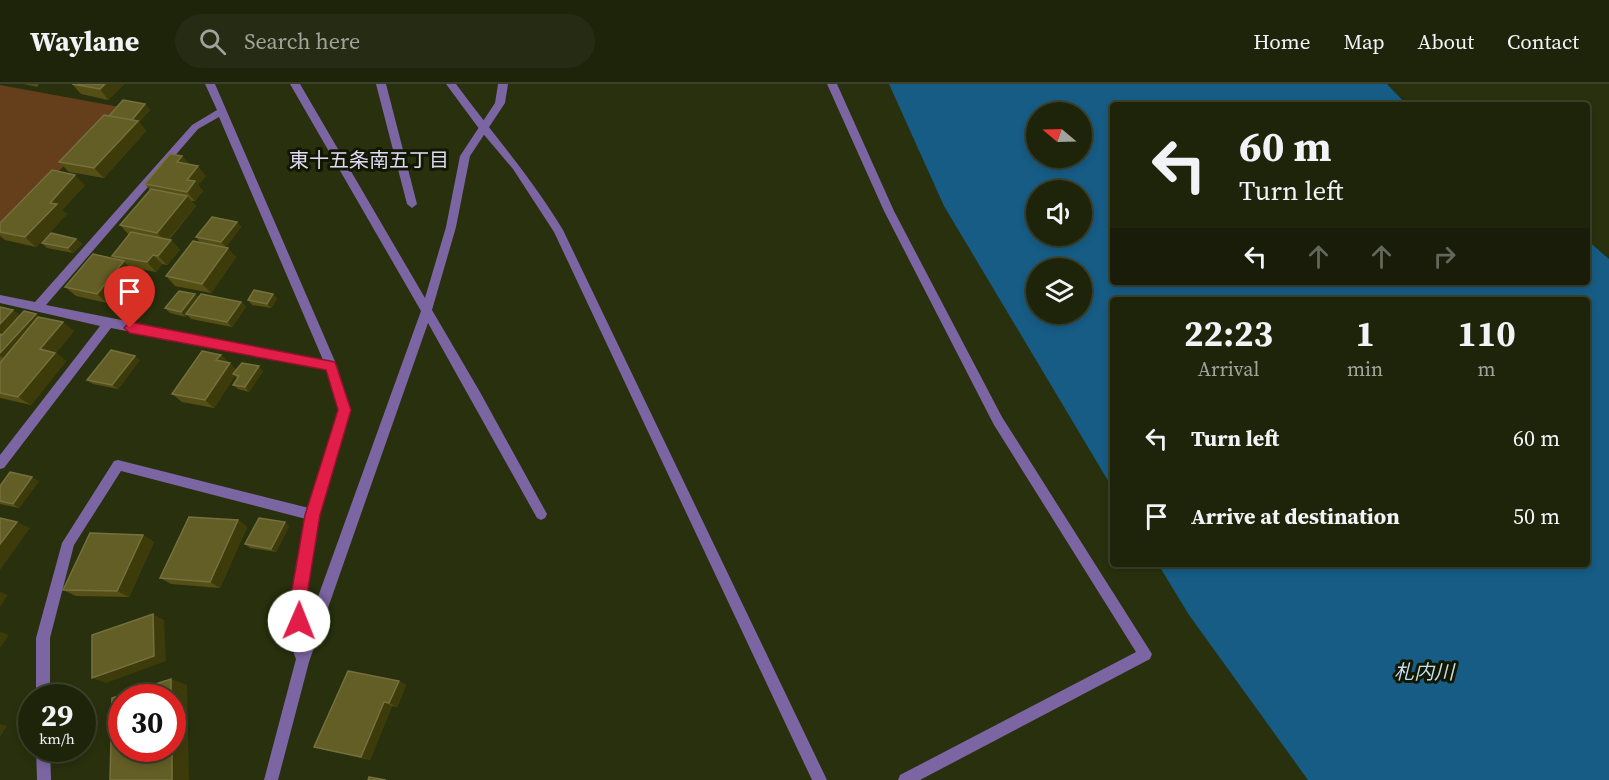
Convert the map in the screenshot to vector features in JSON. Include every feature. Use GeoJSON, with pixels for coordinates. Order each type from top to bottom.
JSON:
{"type":"FeatureCollection","features":[{"type":"Feature","properties":{"kind":"street"},"geometry":{"type":"LineString","coordinates":[[210,84],[331,366],[344,410],[313,515],[298,601],[302,662]]}},
{"type":"Feature","properties":{"kind":"street"},"geometry":{"type":"LineString","coordinates":[[295,84],[426,313],[476,394],[541,514]]}},
{"type":"Feature","properties":{"kind":"street"},"geometry":{"type":"LineString","coordinates":[[381,84],[412,204]]}},
{"type":"Feature","properties":{"kind":"street"},"geometry":{"type":"LineString","coordinates":[[451,84],[483,128],[516,167],[558,230],[820,780]]}},
{"type":"Feature","properties":{"kind":"street"},"geometry":{"type":"LineString","coordinates":[[272,780],[302,662],[426,313],[451,227],[465,156],[500,103],[503,84]]}},
{"type":"Feature","properties":{"kind":"street"},"geometry":{"type":"LineString","coordinates":[[832,84],[889,211],[998,421],[1145,654],[905,780]]}},
{"type":"Feature","properties":{"kind":"street"},"geometry":{"type":"LineString","coordinates":[[37,308],[195,127],[221,112]]}},
{"type":"Feature","properties":{"kind":"street"},"geometry":{"type":"LineString","coordinates":[[0,299],[108,323],[331,366]]}},
{"type":"Feature","properties":{"kind":"street"},"geometry":{"type":"LineString","coordinates":[[0,464],[108,323]]}},
{"type":"Feature","properties":{"kind":"street"},"geometry":{"type":"LineString","coordinates":[[43,684],[43,638],[68,543],[118,465],[313,515]]}},
{"type":"Feature","properties":{"kind":"street"},"geometry":{"type":"LineString","coordinates":[[43,762],[44,780]]}},
{"type":"Feature","properties":{"kind":"shaded area"},"geometry":{"type":"Polygon","coordinates":[[[0,85],[120,107],[0,233],[0,85]]]}},
{"type":"Feature","properties":{"kind":"water","name":"札内川"},"geometry":{"type":"Polygon","coordinates":[[[889,84],[1387,84],[1404,102],[1110,102],[1110,285],[1590,285],[1590,243],[1609,259],[1609,780],[1308,780],[1189,615],[1160,567],[1590,567],[1590,297],[1110,297],[1110,484],[944,206],[889,84]]]}},
{"type":"Feature","properties":{"kind":"building"},"geometry":{"type":"Polygon","coordinates":[[[72,84],[105,84],[100,89],[72,84]]]}},
{"type":"Feature","properties":{"kind":"building"},"geometry":{"type":"Polygon","coordinates":[[[123,100],[145,104],[132,120],[109,116],[123,100]]]}},
{"type":"Feature","properties":{"kind":"building"},"geometry":{"type":"Polygon","coordinates":[[[104,115],[138,121],[94,168],[59,162],[104,115]]]}},
{"type":"Feature","properties":{"kind":"building"},"geometry":{"type":"Polygon","coordinates":[[[170,154],[182,156],[177,162],[198,166],[187,180],[195,181],[187,192],[145,184],[170,154]]]}},
{"type":"Feature","properties":{"kind":"building"},"geometry":{"type":"Polygon","coordinates":[[[52,170],[75,175],[50,203],[57,204],[25,237],[0,232],[0,223],[52,170]]]}},
{"type":"Feature","properties":{"kind":"building"},"geometry":{"type":"Polygon","coordinates":[[[151,189],[187,196],[157,233],[120,225],[151,189]]]}},
{"type":"Feature","properties":{"kind":"building"},"geometry":{"type":"Polygon","coordinates":[[[212,217],[237,222],[221,242],[196,237],[212,217]]]}},
{"type":"Feature","properties":{"kind":"building"},"geometry":{"type":"Polygon","coordinates":[[[131,232],[171,240],[158,256],[153,255],[147,262],[112,256],[131,232]]]}},
{"type":"Feature","properties":{"kind":"building"},"geometry":{"type":"Polygon","coordinates":[[[51,233],[76,239],[68,248],[42,243],[51,233]]]}},
{"type":"Feature","properties":{"kind":"building"},"geometry":{"type":"Polygon","coordinates":[[[193,241],[228,248],[202,284],[166,276],[193,241]]]}},
{"type":"Feature","properties":{"kind":"building"},"geometry":{"type":"Polygon","coordinates":[[[93,254],[124,261],[97,294],[65,287],[93,254]]]}},
{"type":"Feature","properties":{"kind":"building"},"geometry":{"type":"Polygon","coordinates":[[[254,290],[273,294],[267,304],[248,300],[254,290]]]}},
{"type":"Feature","properties":{"kind":"building"},"geometry":{"type":"Polygon","coordinates":[[[179,291],[195,294],[181,312],[165,308],[179,291]]]}},
{"type":"Feature","properties":{"kind":"building"},"geometry":{"type":"Polygon","coordinates":[[[201,294],[241,302],[227,322],[186,314],[201,294]]]}},
{"type":"Feature","properties":{"kind":"building"},"geometry":{"type":"Polygon","coordinates":[[[0,307],[13,310],[0,324],[0,307]]]}},
{"type":"Feature","properties":{"kind":"building"},"geometry":{"type":"Polygon","coordinates":[[[24,311],[36,314],[0,353],[0,334],[2,335],[24,311]]]}},
{"type":"Feature","properties":{"kind":"building"},"geometry":{"type":"Polygon","coordinates":[[[38,317],[63,322],[40,349],[55,353],[18,397],[0,393],[0,363],[38,317]]]}},
{"type":"Feature","properties":{"kind":"building"},"geometry":{"type":"Polygon","coordinates":[[[111,350],[135,356],[112,385],[87,380],[111,350]]]}},
{"type":"Feature","properties":{"kind":"building"},"geometry":{"type":"Polygon","coordinates":[[[202,351],[221,355],[216,360],[230,363],[205,400],[172,394],[202,351]]]}},
{"type":"Feature","properties":{"kind":"building"},"geometry":{"type":"Polygon","coordinates":[[[242,363],[259,366],[245,387],[233,385],[239,376],[233,374],[242,363]]]}},
{"type":"Feature","properties":{"kind":"building"},"geometry":{"type":"Polygon","coordinates":[[[10,472],[32,477],[13,504],[0,501],[0,486],[10,472]]]}},
{"type":"Feature","properties":{"kind":"building"},"geometry":{"type":"Polygon","coordinates":[[[189,517],[238,520],[210,582],[160,578],[189,517]]]}},
{"type":"Feature","properties":{"kind":"building"},"geometry":{"type":"Polygon","coordinates":[[[0,518],[17,522],[0,544],[0,518]]]}},
{"type":"Feature","properties":{"kind":"building"},"geometry":{"type":"Polygon","coordinates":[[[259,518],[285,522],[271,549],[245,544],[259,518]]]}},
{"type":"Feature","properties":{"kind":"building"},"geometry":{"type":"Polygon","coordinates":[[[90,533],[143,535],[117,591],[63,590],[90,533]]]}},
{"type":"Feature","properties":{"kind":"building"},"geometry":{"type":"Polygon","coordinates":[[[153,614],[154,656],[92,678],[92,635],[153,614]]]}},
{"type":"Feature","properties":{"kind":"building"},"geometry":{"type":"Polygon","coordinates":[[[348,671],[399,681],[389,703],[384,702],[361,757],[314,747],[348,671]]]}},
{"type":"Feature","properties":{"kind":"building"},"geometry":{"type":"Polygon","coordinates":[[[171,679],[171,684],[155,684],[171,679]]]}},
{"type":"Feature","properties":{"kind":"building"},"geometry":{"type":"Polygon","coordinates":[[[110,762],[172,762],[172,780],[110,780],[110,762]]]}},
{"type":"Feature","properties":{"kind":"building"},"geometry":{"type":"Polygon","coordinates":[[[369,777],[386,780],[368,780],[369,777]]]}},
{"type":"Feature","properties":{"kind":"district","name":"東十五条南五丁目"},"geometry":{"type":"Point","coordinates":[369,160]}},
{"type":"Feature","properties":{"kind":"route"},"geometry":{"type":"LineString","coordinates":[[130,328],[331,366],[344,410],[313,515],[298,601],[299,621]]}}]}
